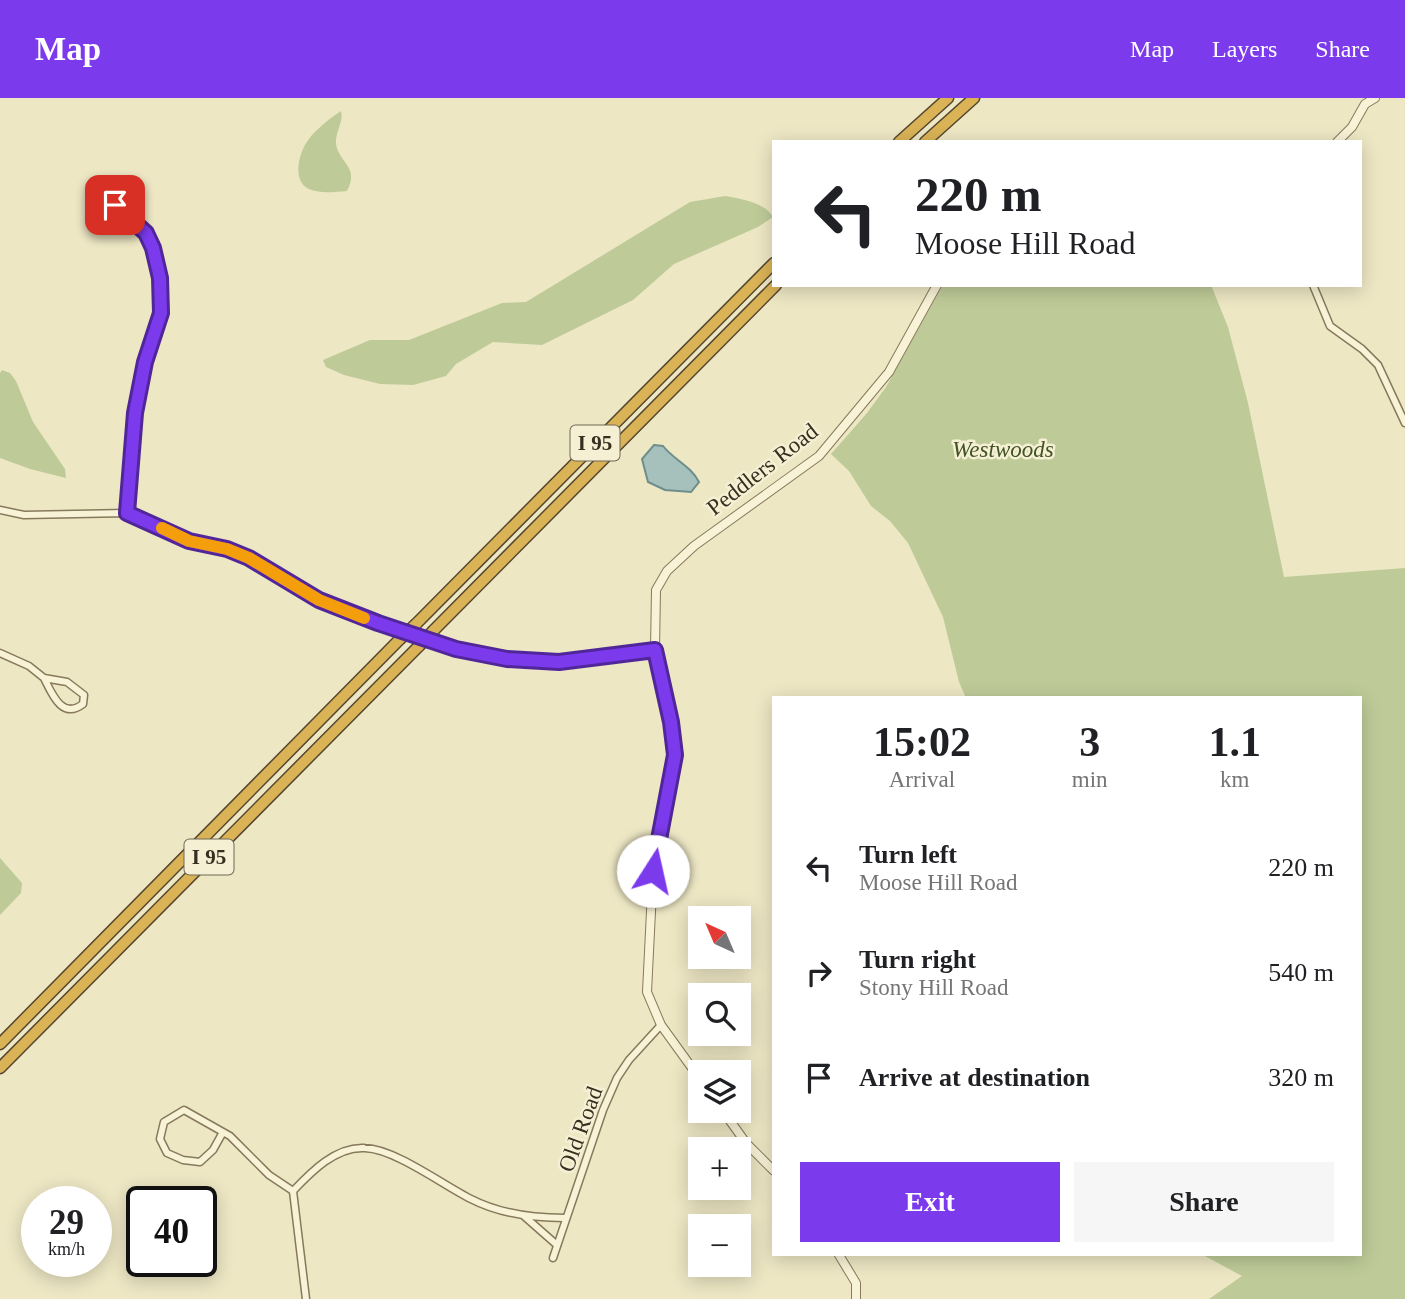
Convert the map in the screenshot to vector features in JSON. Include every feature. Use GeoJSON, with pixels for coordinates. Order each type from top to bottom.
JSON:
{"type":"FeatureCollection","features":[{"type":"Feature","properties":{"kind":"highway"},"geometry":{"type":"LineString","coordinates":[[902,140],[948,98]]}},
{"type":"Feature","properties":{"kind":"highway"},"geometry":{"type":"LineString","coordinates":[[927,140],[974,98]]}},
{"type":"Feature","properties":{"kind":"highway","name":"I 95"},"geometry":{"type":"LineString","coordinates":[[0,1044],[772,265]]}},
{"type":"Feature","properties":{"kind":"highway","name":"I 95"},"geometry":{"type":"LineString","coordinates":[[0,1068],[774,287]]}},
{"type":"Feature","properties":{"kind":"street"},"geometry":{"type":"LineString","coordinates":[[1339,140],[1352,127],[1365,104],[1375,98]]}},
{"type":"Feature","properties":{"kind":"street"},"geometry":{"type":"LineString","coordinates":[[115,205],[146,233],[153,248],[160,278],[161,313],[145,362],[135,413],[127,513]]}},
{"type":"Feature","properties":{"kind":"street","name":"Peddlers Road"},"geometry":{"type":"LineString","coordinates":[[688,1062],[662,1025],[647,992],[653,871],[675,755],[671,722],[655,650],[656,590],[667,571],[694,545],[819,456],[889,372],[936,287]]}},
{"type":"Feature","properties":{"kind":"street"},"geometry":{"type":"LineString","coordinates":[[1314,287],[1330,326],[1363,349],[1378,365],[1405,423]]}},
{"type":"Feature","properties":{"kind":"street"},"geometry":{"type":"LineString","coordinates":[[0,510],[24,515],[127,513],[189,541],[227,549],[249,558],[319,600],[456,649],[507,659],[559,662],[655,650]]}},
{"type":"Feature","properties":{"kind":"street"},"geometry":{"type":"LineString","coordinates":[[0,653],[29,666],[44,678],[55,701],[61,706],[71,710],[83,705],[84,695],[67,682],[44,678]]}},
{"type":"Feature","properties":{"kind":"street","name":"Old Road"},"geometry":{"type":"LineString","coordinates":[[553,1258],[617,1078],[629,1059],[662,1025]]}},
{"type":"Feature","properties":{"kind":"street"},"geometry":{"type":"LineString","coordinates":[[223,1132],[213,1150],[200,1162],[183,1160],[167,1153],[160,1139],[164,1122],[184,1110],[223,1132],[230,1136],[269,1175],[293,1191],[306,1299]]}},
{"type":"Feature","properties":{"kind":"street"},"geometry":{"type":"LineString","coordinates":[[732,1123],[746,1143],[772,1169]]}},
{"type":"Feature","properties":{"kind":"street"},"geometry":{"type":"LineString","coordinates":[[293,1191],[309,1174],[338,1153],[363,1147],[385,1152],[474,1201],[508,1213],[565,1218]]}},
{"type":"Feature","properties":{"kind":"street"},"geometry":{"type":"LineString","coordinates":[[524,1216],[557,1245]]}},
{"type":"Feature","properties":{"kind":"street"},"geometry":{"type":"LineString","coordinates":[[840,1256],[856,1283],[856,1299]]}},
{"type":"Feature","properties":{"kind":"green space"},"geometry":{"type":"Polygon","coordinates":[[[341,111],[336,144],[350,171],[350,183],[347,191],[313,191],[304,186],[299,175],[303,150],[316,131],[341,111]]]}},
{"type":"Feature","properties":{"kind":"green space"},"geometry":{"type":"Polygon","coordinates":[[[725,196],[758,205],[769,212],[772,218],[758,227],[674,264],[633,300],[542,345],[493,342],[456,364],[446,376],[413,385],[380,384],[344,375],[326,367],[323,360],[370,340],[409,340],[502,303],[526,302],[690,202],[725,196]]]}},
{"type":"Feature","properties":{"kind":"green space","name":"Westwoods"},"geometry":{"type":"Polygon","coordinates":[[[942,287],[1212,287],[1228,327],[1248,403],[1284,577],[1405,568],[1405,1299],[1209,1299],[1242,1276],[1205,1256],[1362,1256],[1362,696],[965,696],[959,682],[943,617],[908,543],[890,521],[871,506],[849,471],[831,454],[886,387],[942,287]]]}},
{"type":"Feature","properties":{"kind":"green space"},"geometry":{"type":"Polygon","coordinates":[[[2,370],[10,373],[16,381],[33,422],[65,469],[66,478],[0,458],[2,370]]]}},
{"type":"Feature","properties":{"kind":"green space"},"geometry":{"type":"Polygon","coordinates":[[[0,858],[22,883],[21,893],[0,915],[0,858]]]}},
{"type":"Feature","properties":{"kind":"water"},"geometry":{"type":"Polygon","coordinates":[[[654,445],[663,446],[696,476],[699,482],[691,492],[665,490],[648,482],[642,459],[654,445]]]}},
{"type":"Feature","properties":{"kind":"slow traffic"},"geometry":{"type":"LineString","coordinates":[[162,528],[189,541],[227,549],[249,558],[319,600],[364,618]]}},
{"type":"Feature","properties":{"kind":"route"},"geometry":{"type":"LineString","coordinates":[[115,205],[146,233],[153,248],[160,278],[161,313],[145,362],[135,413],[127,513],[189,541],[227,549],[249,558],[319,600],[456,649],[507,659],[559,662],[655,650],[671,722],[675,755],[653,871]]}}]}
